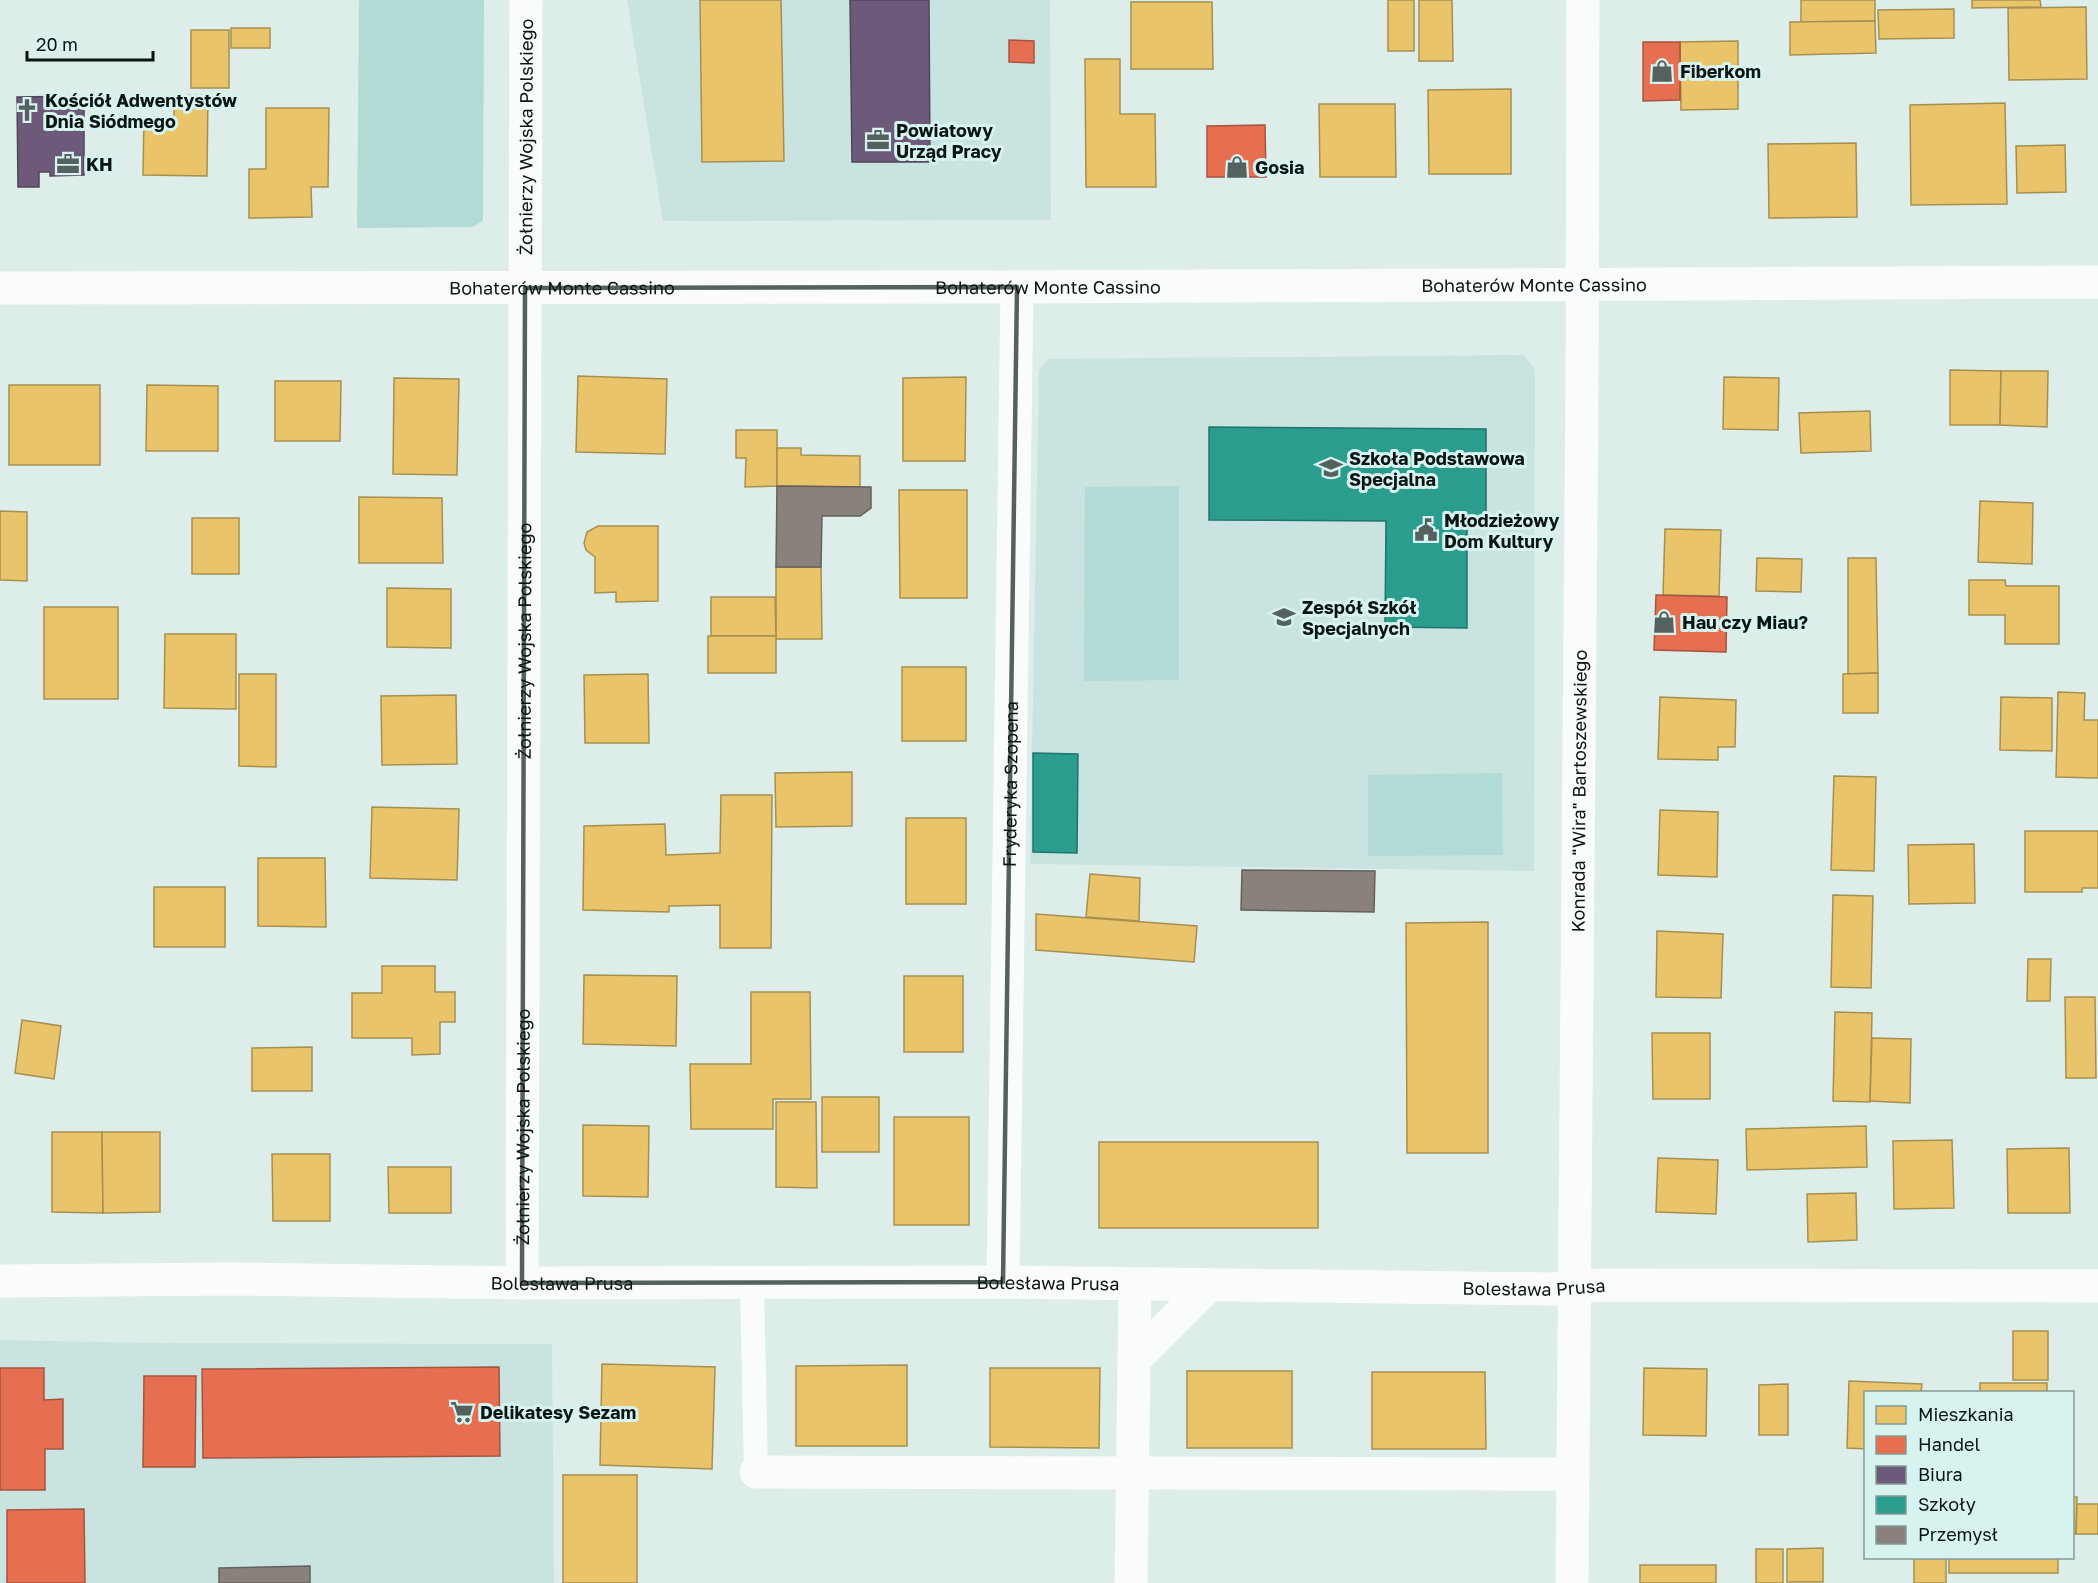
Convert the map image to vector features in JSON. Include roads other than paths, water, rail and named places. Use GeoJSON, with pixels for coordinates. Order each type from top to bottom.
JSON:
{"type":"FeatureCollection","features":[{"type":"Feature","properties":{"kind":"street","name":"Żołnierzy Wojska Polskiego"},"geometry":{"type":"LineString","coordinates":[[522,1283],[526,0]]}},
{"type":"Feature","properties":{"kind":"street","name":"Konrada \"Wira\" Bartoszewskiego"},"geometry":{"type":"LineString","coordinates":[[1572,1583],[1583,0]]}},
{"type":"Feature","properties":{"kind":"street","name":"Bohaterów Monte Cassino"},"geometry":{"type":"LineString","coordinates":[[0,288],[1017,287],[2098,282]]}},
{"type":"Feature","properties":{"kind":"street","name":"Fryderyka Szopena"},"geometry":{"type":"LineString","coordinates":[[1003,1282],[1017,287]]}},
{"type":"Feature","properties":{"kind":"street","name":"Bolesława Prusa"},"geometry":{"type":"LineString","coordinates":[[0,1281],[229,1279],[522,1283],[1003,1282],[1208,1286],[1574,1288],[1602,1285],[2098,1286]]}},
{"type":"Feature","properties":{"kind":"street"},"geometry":{"type":"LineString","coordinates":[[1131,1583],[1135,1285]]}},
{"type":"Feature","properties":{"kind":"street"},"geometry":{"type":"LineString","coordinates":[[1134,1360],[1208,1286]]}},
{"type":"Feature","properties":{"kind":"street"},"geometry":{"type":"LineString","coordinates":[[756,1472],[1573,1474]]}},
{"type":"Feature","properties":{"kind":"lane"},"geometry":{"type":"LineString","coordinates":[[752,1283],[756,1472]]}},
{"type":"Feature","properties":{"kind":"place","name":"Fiberkom"},"geometry":{"type":"Point","coordinates":[1662,71]}},
{"type":"Feature","properties":{"kind":"place","name":"Kościół Adwentystów Dnia Siódmego"},"geometry":{"type":"Point","coordinates":[27,110]}},
{"type":"Feature","properties":{"kind":"place","name":"Powiatowy Urząd Pracy"},"geometry":{"type":"Point","coordinates":[878,140]}},
{"type":"Feature","properties":{"kind":"place","name":"KH"},"geometry":{"type":"Point","coordinates":[68,164]}},
{"type":"Feature","properties":{"kind":"place","name":"Gosia"},"geometry":{"type":"Point","coordinates":[1237,167]}},
{"type":"Feature","properties":{"kind":"place","name":"Szkoła Podstawowa Specjalna"},"geometry":{"type":"Point","coordinates":[1331,468]}},
{"type":"Feature","properties":{"kind":"place","name":"Młodzieżowy Dom Kultury"},"geometry":{"type":"Point","coordinates":[1426,530]}},
{"type":"Feature","properties":{"kind":"place","name":"Zespół Szkół Specjalnych"},"geometry":{"type":"Point","coordinates":[1284,617]}},
{"type":"Feature","properties":{"kind":"place","name":"Hau czy Miau?"},"geometry":{"type":"Point","coordinates":[1664,622]}},
{"type":"Feature","properties":{"kind":"place","name":"Delikatesy Sezam"},"geometry":{"type":"Point","coordinates":[462,1412]}}]}
